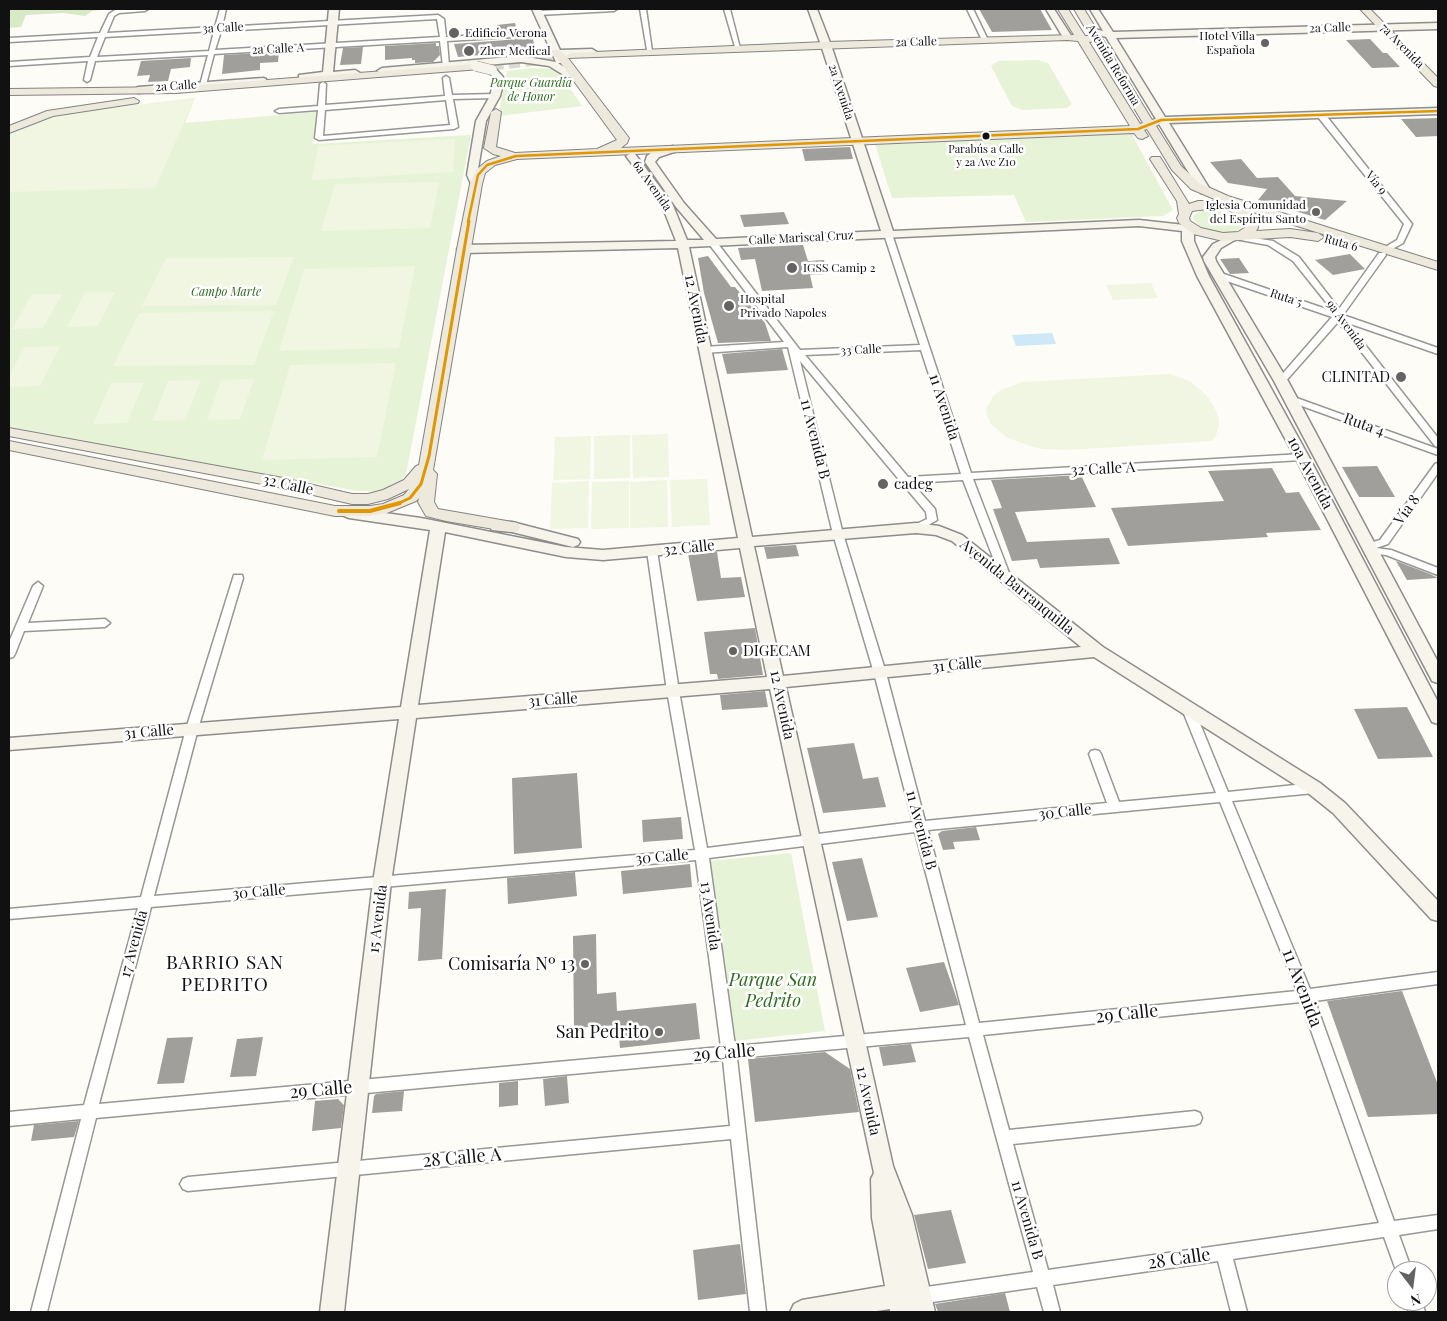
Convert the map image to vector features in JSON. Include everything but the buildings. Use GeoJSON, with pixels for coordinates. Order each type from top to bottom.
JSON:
{"type":"FeatureCollection","features":[{"type":"Feature","properties":{"kind":"main road"},"geometry":{"type":"LineString","coordinates":[[325,80],[334,9]]}},
{"type":"Feature","properties":{"kind":"main road","name":"2a Avenida"},"geometry":{"type":"LineString","coordinates":[[812,9],[826,45],[888,234]]}},
{"type":"Feature","properties":{"kind":"main road"},"geometry":{"type":"LineString","coordinates":[[1050,9],[1067,37]]}},
{"type":"Feature","properties":{"kind":"main road","name":"Avenida Reforma"},"geometry":{"type":"LineString","coordinates":[[1063,9],[1183,201],[1183,218],[1189,233]]}},
{"type":"Feature","properties":{"kind":"main road","name":"Avenida Reforma"},"geometry":{"type":"LineString","coordinates":[[1079,9],[1176,168],[1195,186],[1224,199],[1259,210]]}},
{"type":"Feature","properties":{"kind":"main road"},"geometry":{"type":"LineString","coordinates":[[1094,9],[1205,191]]}},
{"type":"Feature","properties":{"kind":"main road","name":"7a Avenida"},"geometry":{"type":"LineString","coordinates":[[1365,9],[1431,62]]}},
{"type":"Feature","properties":{"kind":"main road","name":"7a Avenida"},"geometry":{"type":"LineString","coordinates":[[1378,9],[1385,26],[1438,84]]}},
{"type":"Feature","properties":{"kind":"main road"},"geometry":{"type":"LineString","coordinates":[[537,11],[555,52],[615,135]]}},
{"type":"Feature","properties":{"kind":"main road","name":"2a Calle"},"geometry":{"type":"LineString","coordinates":[[1385,26],[1438,22]]}},
{"type":"Feature","properties":{"kind":"main road","name":"2a Calle"},"geometry":{"type":"LineString","coordinates":[[555,52],[564,54],[1096,35],[1438,26]]}},
{"type":"Feature","properties":{"kind":"main road","name":"2a Calle"},"geometry":{"type":"LineString","coordinates":[[571,56],[739,50],[766,47]]}},
{"type":"Feature","properties":{"kind":"main road"},"geometry":{"type":"LineString","coordinates":[[555,52],[561,56],[623,138],[623,141],[616,146],[578,152]]}},
{"type":"Feature","properties":{"kind":"main road","name":"2a Calle"},"geometry":{"type":"LineString","coordinates":[[126,91],[203,84],[325,80],[521,59],[557,65],[570,75]]}},
{"type":"Feature","properties":{"kind":"main road"},"geometry":{"type":"LineString","coordinates":[[451,66],[492,70],[498,77],[495,96],[481,120],[472,175],[476,184]]}},
{"type":"Feature","properties":{"kind":"main road","name":"2a Calle"},"geometry":{"type":"LineString","coordinates":[[126,91],[268,84],[476,67]]}},
{"type":"Feature","properties":{"kind":"main road"},"geometry":{"type":"LineString","coordinates":[[9,130],[40,117],[71,110],[268,84]]}},
{"type":"Feature","properties":{"kind":"main road"},"geometry":{"type":"LineString","coordinates":[[9,92],[126,91]]}},
{"type":"Feature","properties":{"kind":"main road"},"geometry":{"type":"LineString","coordinates":[[512,527],[432,512],[426,502],[429,456],[463,249],[476,184],[480,172],[487,165],[516,156],[578,152],[1138,129],[1162,120],[1438,111]]}},
{"type":"Feature","properties":{"kind":"main road"},"geometry":{"type":"LineString","coordinates":[[496,112],[490,148],[497,152],[516,156]]}},
{"type":"Feature","properties":{"kind":"main road"},"geometry":{"type":"LineString","coordinates":[[673,149],[655,155],[651,158],[650,162],[680,205],[712,242]]}},
{"type":"Feature","properties":{"kind":"main road","name":"6a Avenida"},"geometry":{"type":"LineString","coordinates":[[631,156],[666,203],[683,244]]}},
{"type":"Feature","properties":{"kind":"main road"},"geometry":{"type":"LineString","coordinates":[[1224,199],[1251,218],[1253,223],[1248,232],[1237,236]]}},
{"type":"Feature","properties":{"kind":"main road"},"geometry":{"type":"LineString","coordinates":[[1184,213],[1192,207],[1206,204],[1223,205],[1239,210],[1259,210]]}},
{"type":"Feature","properties":{"kind":"main road"},"geometry":{"type":"LineString","coordinates":[[680,205],[687,235],[683,244]]}},
{"type":"Feature","properties":{"kind":"main road","name":"Ruta 6"},"geometry":{"type":"LineString","coordinates":[[1259,210],[1384,252],[1438,273]]}},
{"type":"Feature","properties":{"kind":"main road","name":"Calle Mariscal Cruz"},"geometry":{"type":"LineString","coordinates":[[1139,223],[1184,213]]}},
{"type":"Feature","properties":{"kind":"main road","name":"Calle Mariscal Cruz"},"geometry":{"type":"LineString","coordinates":[[1139,223],[1161,225],[1189,233]]}},
{"type":"Feature","properties":{"kind":"main road","name":"Ruta 6"},"geometry":{"type":"LineString","coordinates":[[1189,233],[1214,236],[1277,233],[1308,235],[1438,266]]}},
{"type":"Feature","properties":{"kind":"main road","name":"10a Avenida"},"geometry":{"type":"LineString","coordinates":[[1189,233],[1204,276],[1302,457],[1438,718]]}},
{"type":"Feature","properties":{"kind":"main road","name":"Calle Mariscal Cruz"},"geometry":{"type":"LineString","coordinates":[[712,242],[888,234]]}},
{"type":"Feature","properties":{"kind":"main road","name":"10a Avenida"},"geometry":{"type":"LineString","coordinates":[[1218,275],[1281,381],[1438,677]]}},
{"type":"Feature","properties":{"kind":"main road","name":"12 Avenida"},"geometry":{"type":"LineString","coordinates":[[704,350],[882,1166],[901,1215],[910,1304]]}},
{"type":"Feature","properties":{"kind":"main road","name":"32 Calle"},"geometry":{"type":"LineString","coordinates":[[9,432],[254,478],[352,499],[379,497],[403,487],[417,474],[429,456]]}},
{"type":"Feature","properties":{"kind":"main road","name":"32 Calle"},"geometry":{"type":"LineString","coordinates":[[9,446],[335,511],[429,525],[581,554],[603,555],[916,528]]}},
{"type":"Feature","properties":{"kind":"main road","name":"32 Calle"},"geometry":{"type":"LineString","coordinates":[[335,511],[379,510],[405,501],[414,494],[421,484],[429,456]]}},
{"type":"Feature","properties":{"kind":"main road"},"geometry":{"type":"LineString","coordinates":[[1302,457],[1314,460],[1320,465],[1355,529],[1369,545]]}},
{"type":"Feature","properties":{"kind":"main road","name":"32 Calle"},"geometry":{"type":"LineString","coordinates":[[429,525],[441,521],[512,527],[562,540],[592,544],[683,541],[746,542]]}},
{"type":"Feature","properties":{"kind":"main road","name":"15 Avenida"},"geometry":{"type":"LineString","coordinates":[[332,1312],[382,882],[408,712],[429,525]]}},
{"type":"Feature","properties":{"kind":"main road","name":"Avenida Barranquilla"},"geometry":{"type":"LineString","coordinates":[[916,528],[939,531],[956,538],[1097,651],[1314,788],[1340,808],[1438,913]]}},
{"type":"Feature","properties":{"kind":"main road","name":"31 Calle"},"geometry":{"type":"LineString","coordinates":[[9,744],[673,691],[880,673],[1097,651]]}},
{"type":"Feature","properties":{"kind":"street"},"geometry":{"type":"LineString","coordinates":[[87,80],[92,60],[111,15],[118,11],[145,9]]}},
{"type":"Feature","properties":{"kind":"street"},"geometry":{"type":"LineString","coordinates":[[203,84],[223,9]]}},
{"type":"Feature","properties":{"kind":"street"},"geometry":{"type":"LineString","coordinates":[[537,11],[614,9]]}},
{"type":"Feature","properties":{"kind":"street"},"geometry":{"type":"LineString","coordinates":[[643,9],[650,50]]}},
{"type":"Feature","properties":{"kind":"street"},"geometry":{"type":"LineString","coordinates":[[727,9],[738,47]]}},
{"type":"Feature","properties":{"kind":"street"},"geometry":{"type":"LineString","coordinates":[[970,9],[985,40]]}},
{"type":"Feature","properties":{"kind":"street","name":"3a Calle"},"geometry":{"type":"LineString","coordinates":[[9,40],[438,17],[441,19],[443,40]]}},
{"type":"Feature","properties":{"kind":"street","name":"2a Calle A"},"geometry":{"type":"LineString","coordinates":[[9,64],[547,33]]}},
{"type":"Feature","properties":{"kind":"street"},"geometry":{"type":"LineString","coordinates":[[443,40],[451,66]]}},
{"type":"Feature","properties":{"kind":"street"},"geometry":{"type":"LineString","coordinates":[[325,80],[320,138],[454,127],[446,78]]}},
{"type":"Feature","properties":{"kind":"street"},"geometry":{"type":"LineString","coordinates":[[279,111],[495,96]]}},
{"type":"Feature","properties":{"kind":"street","name":"Vía 9"},"geometry":{"type":"LineString","coordinates":[[1281,381],[1338,316],[1384,252],[1400,241],[1408,224],[1321,115]]}},
{"type":"Feature","properties":{"kind":"street","name":"Calle Mariscal Cruz"},"geometry":{"type":"LineString","coordinates":[[888,234],[1139,223]]}},
{"type":"Feature","properties":{"kind":"street","name":"11 Avenida"},"geometry":{"type":"LineString","coordinates":[[888,234],[967,476],[1006,578]]}},
{"type":"Feature","properties":{"kind":"street","name":"10a Avenida"},"geometry":{"type":"LineString","coordinates":[[1218,275],[1210,262],[1210,257],[1217,246],[1237,236]]}},
{"type":"Feature","properties":{"kind":"street","name":"9a Avenida"},"geometry":{"type":"LineString","coordinates":[[1237,236],[1270,243],[1296,259],[1438,444]]}},
{"type":"Feature","properties":{"kind":"street"},"geometry":{"type":"LineString","coordinates":[[712,242],[793,348],[931,511],[932,520],[916,528]]}},
{"type":"Feature","properties":{"kind":"street","name":"Calle Mariscal Cruz"},"geometry":{"type":"LineString","coordinates":[[463,249],[712,242]]}},
{"type":"Feature","properties":{"kind":"street","name":"12 Avenida"},"geometry":{"type":"LineString","coordinates":[[683,244],[704,350]]}},
{"type":"Feature","properties":{"kind":"street","name":"Ruta 5"},"geometry":{"type":"LineString","coordinates":[[1218,275],[1438,350]]}},
{"type":"Feature","properties":{"kind":"street","name":"33 Calle"},"geometry":{"type":"LineString","coordinates":[[704,350],[924,347]]}},
{"type":"Feature","properties":{"kind":"street","name":"11 Avenida B"},"geometry":{"type":"LineString","coordinates":[[793,348],[838,534],[880,673],[974,1030],[1052,1312]]}},
{"type":"Feature","properties":{"kind":"street","name":"Ruta 4"},"geometry":{"type":"LineString","coordinates":[[1290,399],[1438,452]]}},
{"type":"Feature","properties":{"kind":"street","name":"32 Calle A"},"geometry":{"type":"LineString","coordinates":[[905,480],[1302,457]]}},
{"type":"Feature","properties":{"kind":"street","name":"Vía 8"},"geometry":{"type":"LineString","coordinates":[[1369,545],[1384,542],[1438,466]]}},
{"type":"Feature","properties":{"kind":"street"},"geometry":{"type":"LineString","coordinates":[[1369,545],[1438,572]]}},
{"type":"Feature","properties":{"kind":"street","name":"13 Avenida"},"geometry":{"type":"LineString","coordinates":[[652,551],[673,691],[702,854],[729,1053],[758,1312]]}},
{"type":"Feature","properties":{"kind":"street","name":"17 Avenida"},"geometry":{"type":"LineString","coordinates":[[39,1312],[192,729],[238,578]]}},
{"type":"Feature","properties":{"kind":"street"},"geometry":{"type":"LineString","coordinates":[[9,654],[38,586]]}},
{"type":"Feature","properties":{"kind":"street"},"geometry":{"type":"LineString","coordinates":[[20,627],[105,623]]}},
{"type":"Feature","properties":{"kind":"street","name":"11 Avenida"},"geometry":{"type":"LineString","coordinates":[[1188,709],[1226,796],[1306,996],[1401,1261]]}},
{"type":"Feature","properties":{"kind":"street"},"geometry":{"type":"LineString","coordinates":[[1095,754],[1115,807]]}},
{"type":"Feature","properties":{"kind":"street","name":"30 Calle"},"geometry":{"type":"LineString","coordinates":[[9,914],[702,854],[920,826],[1314,788]]}},
{"type":"Feature","properties":{"kind":"street","name":"29 Calle"},"geometry":{"type":"LineString","coordinates":[[9,1119],[974,1030],[1306,996],[1438,978]]}},
{"type":"Feature","properties":{"kind":"street"},"geometry":{"type":"LineString","coordinates":[[1004,1138],[1195,1118]]}},
{"type":"Feature","properties":{"kind":"street","name":"28 Calle A"},"geometry":{"type":"LineString","coordinates":[[188,1184],[737,1132]]}},
{"type":"Feature","properties":{"kind":"street","name":"28 Calle"},"geometry":{"type":"LineString","coordinates":[[802,1312],[910,1304],[1044,1278],[1438,1222]]}},
{"type":"Feature","properties":{"kind":"street"},"geometry":{"type":"LineString","coordinates":[[1224,1253],[1239,1312]]}},
{"type":"Feature","properties":{"kind":"green space"},"geometry":{"type":"Polygon","coordinates":[[[9,9],[108,9],[92,11],[85,16],[63,13],[26,15],[21,27],[9,28],[9,9]]]}},
{"type":"Feature","properties":{"kind":"green space"},"geometry":{"type":"Polygon","coordinates":[[[1038,60],[1048,63],[1072,104],[1067,108],[1023,110],[1012,106],[991,66],[998,61],[1038,60]]]}},
{"type":"Feature","properties":{"kind":"green space","name":"Parque Guardia de Honor"},"geometry":{"type":"Polygon","coordinates":[[[531,68],[554,69],[564,79],[582,106],[498,116],[507,71],[531,68]]]}},
{"type":"Feature","properties":{"kind":"green space","name":"Campo Marte"},"geometry":{"type":"Polygon","coordinates":[[[195,98],[185,123],[316,112],[313,144],[471,135],[406,474],[399,483],[381,491],[357,491],[9,427],[9,133],[70,113],[195,98]]]}},
{"type":"Feature","properties":{"kind":"green space"},"geometry":{"type":"Polygon","coordinates":[[[195,98],[155,188],[9,192],[9,133],[14,130],[39,120],[70,113],[195,98]]]}},
{"type":"Feature","properties":{"kind":"green space"},"geometry":{"type":"Polygon","coordinates":[[[1131,133],[1173,210],[1163,216],[1026,222],[1014,195],[892,198],[875,144],[1131,133]]]}},
{"type":"Feature","properties":{"kind":"green space"},"geometry":{"type":"Polygon","coordinates":[[[455,139],[453,172],[312,180],[318,146],[455,139]]]}},
{"type":"Feature","properties":{"kind":"green space"},"geometry":{"type":"Polygon","coordinates":[[[439,182],[430,228],[321,231],[335,184],[439,182]]]}},
{"type":"Feature","properties":{"kind":"green space"},"geometry":{"type":"Polygon","coordinates":[[[1221,208],[1242,217],[1245,221],[1244,226],[1235,232],[1218,232],[1201,227],[1193,219],[1194,215],[1204,209],[1221,208]]]}},
{"type":"Feature","properties":{"kind":"green space"},"geometry":{"type":"Polygon","coordinates":[[[294,257],[276,305],[142,306],[166,258],[294,257]]]}},
{"type":"Feature","properties":{"kind":"green space"},"geometry":{"type":"Polygon","coordinates":[[[415,266],[399,348],[279,351],[304,269],[415,266]]]}},
{"type":"Feature","properties":{"kind":"green space"},"geometry":{"type":"Polygon","coordinates":[[[1151,283],[1158,298],[1113,300],[1106,285],[1151,283]]]}},
{"type":"Feature","properties":{"kind":"green space"},"geometry":{"type":"Polygon","coordinates":[[[85,292],[115,292],[98,326],[67,327],[85,292]]]}},
{"type":"Feature","properties":{"kind":"green space"},"geometry":{"type":"Polygon","coordinates":[[[32,294],[62,294],[43,328],[12,329],[32,294]]]}},
{"type":"Feature","properties":{"kind":"green space"},"geometry":{"type":"Polygon","coordinates":[[[274,311],[254,365],[113,366],[139,313],[274,311]]]}},
{"type":"Feature","properties":{"kind":"green space"},"geometry":{"type":"Polygon","coordinates":[[[60,346],[40,386],[9,387],[9,377],[24,347],[60,346]]]}},
{"type":"Feature","properties":{"kind":"green space"},"geometry":{"type":"Polygon","coordinates":[[[396,363],[377,457],[262,460],[290,365],[396,363]]]}},
{"type":"Feature","properties":{"kind":"green space"},"geometry":{"type":"Polygon","coordinates":[[[1170,374],[1190,381],[1206,395],[1213,405],[1218,415],[1219,424],[1216,436],[1212,441],[1068,450],[1043,449],[1006,437],[991,424],[987,416],[986,409],[994,395],[1001,390],[1022,382],[1170,374]]]}},
{"type":"Feature","properties":{"kind":"green space"},"geometry":{"type":"Polygon","coordinates":[[[254,379],[240,419],[207,420],[221,380],[254,379]]]}},
{"type":"Feature","properties":{"kind":"green space"},"geometry":{"type":"Polygon","coordinates":[[[201,380],[185,420],[152,421],[168,381],[201,380]]]}},
{"type":"Feature","properties":{"kind":"green space"},"geometry":{"type":"Polygon","coordinates":[[[111,383],[144,383],[127,423],[93,424],[111,383]]]}},
{"type":"Feature","properties":{"kind":"green space"},"geometry":{"type":"Polygon","coordinates":[[[668,434],[669,477],[633,478],[632,435],[668,434]]]}},
{"type":"Feature","properties":{"kind":"green space"},"geometry":{"type":"Polygon","coordinates":[[[630,435],[630,478],[594,479],[594,436],[630,435]]]}},
{"type":"Feature","properties":{"kind":"green space"},"geometry":{"type":"Polygon","coordinates":[[[591,436],[590,479],[553,480],[555,437],[591,436]]]}},
{"type":"Feature","properties":{"kind":"green space"},"geometry":{"type":"Polygon","coordinates":[[[707,479],[710,525],[672,527],[670,480],[707,479]]]}},
{"type":"Feature","properties":{"kind":"green space"},"geometry":{"type":"Polygon","coordinates":[[[667,480],[668,527],[630,528],[630,482],[667,480]]]}},
{"type":"Feature","properties":{"kind":"green space"},"geometry":{"type":"Polygon","coordinates":[[[589,481],[588,528],[550,529],[552,483],[589,481]]]}},
{"type":"Feature","properties":{"kind":"green space"},"geometry":{"type":"Polygon","coordinates":[[[629,481],[629,528],[591,529],[592,482],[629,481]]]}},
{"type":"Feature","properties":{"kind":"green space","name":"Parque San Pedrito"},"geometry":{"type":"Polygon","coordinates":[[[791,853],[825,1031],[735,1041],[709,861],[791,853]]]}},
{"type":"Feature","properties":{"kind":"water"},"geometry":{"type":"Polygon","coordinates":[[[1052,333],[1056,344],[1016,346],[1012,335],[1052,333]]]}},
{"type":"Feature","properties":{"kind":"tunnel"},"geometry":{"type":"LineString","coordinates":[[476,67],[571,56]]}},
{"type":"Feature","properties":{"kind":"transit line"},"geometry":{"type":"LineString","coordinates":[[339,511],[370,511],[394,506],[410,498],[421,484],[429,456],[463,249],[478,175],[487,165],[497,161],[516,156],[1138,129],[1161,120],[1438,111]]}},
{"type":"Feature","properties":{"kind":"place","name":"Edificio Verona"},"geometry":{"type":"Point","coordinates":[454,33]}},
{"type":"Feature","properties":{"kind":"place","name":"Hotel Villa Española"},"geometry":{"type":"Point","coordinates":[1265,43]}},
{"type":"Feature","properties":{"kind":"place","name":"Zher Medical"},"geometry":{"type":"Point","coordinates":[469,51]}},
{"type":"Feature","properties":{"kind":"place","name":"Parabús a Calle y 2a Ave Z10"},"geometry":{"type":"Point","coordinates":[986,136]}},
{"type":"Feature","properties":{"kind":"place","name":"Iglesia Comunidad del Espíritu Santo"},"geometry":{"type":"Point","coordinates":[1316,212]}},
{"type":"Feature","properties":{"kind":"place","name":"IGSS Camip 2"},"geometry":{"type":"Point","coordinates":[792,268]}},
{"type":"Feature","properties":{"kind":"place","name":"Hospital Privado Napoles"},"geometry":{"type":"Point","coordinates":[729,306]}},
{"type":"Feature","properties":{"kind":"place","name":"CLINITAD"},"geometry":{"type":"Point","coordinates":[1401,377]}},
{"type":"Feature","properties":{"kind":"place","name":"cadeg"},"geometry":{"type":"Point","coordinates":[883,484]}},
{"type":"Feature","properties":{"kind":"place","name":"DIGECAM"},"geometry":{"type":"Point","coordinates":[733,651]}},
{"type":"Feature","properties":{"kind":"place","name":"Comisaría Nº 13"},"geometry":{"type":"Point","coordinates":[585,964]}},
{"type":"Feature","properties":{"kind":"place","name":"San Pedrito"},"geometry":{"type":"Point","coordinates":[659,1032]}},
{"type":"Feature","properties":{"kind":"district","name":"BARRIO SAN PEDRITO"},"geometry":{"type":"Point","coordinates":[225,974]}}]}
